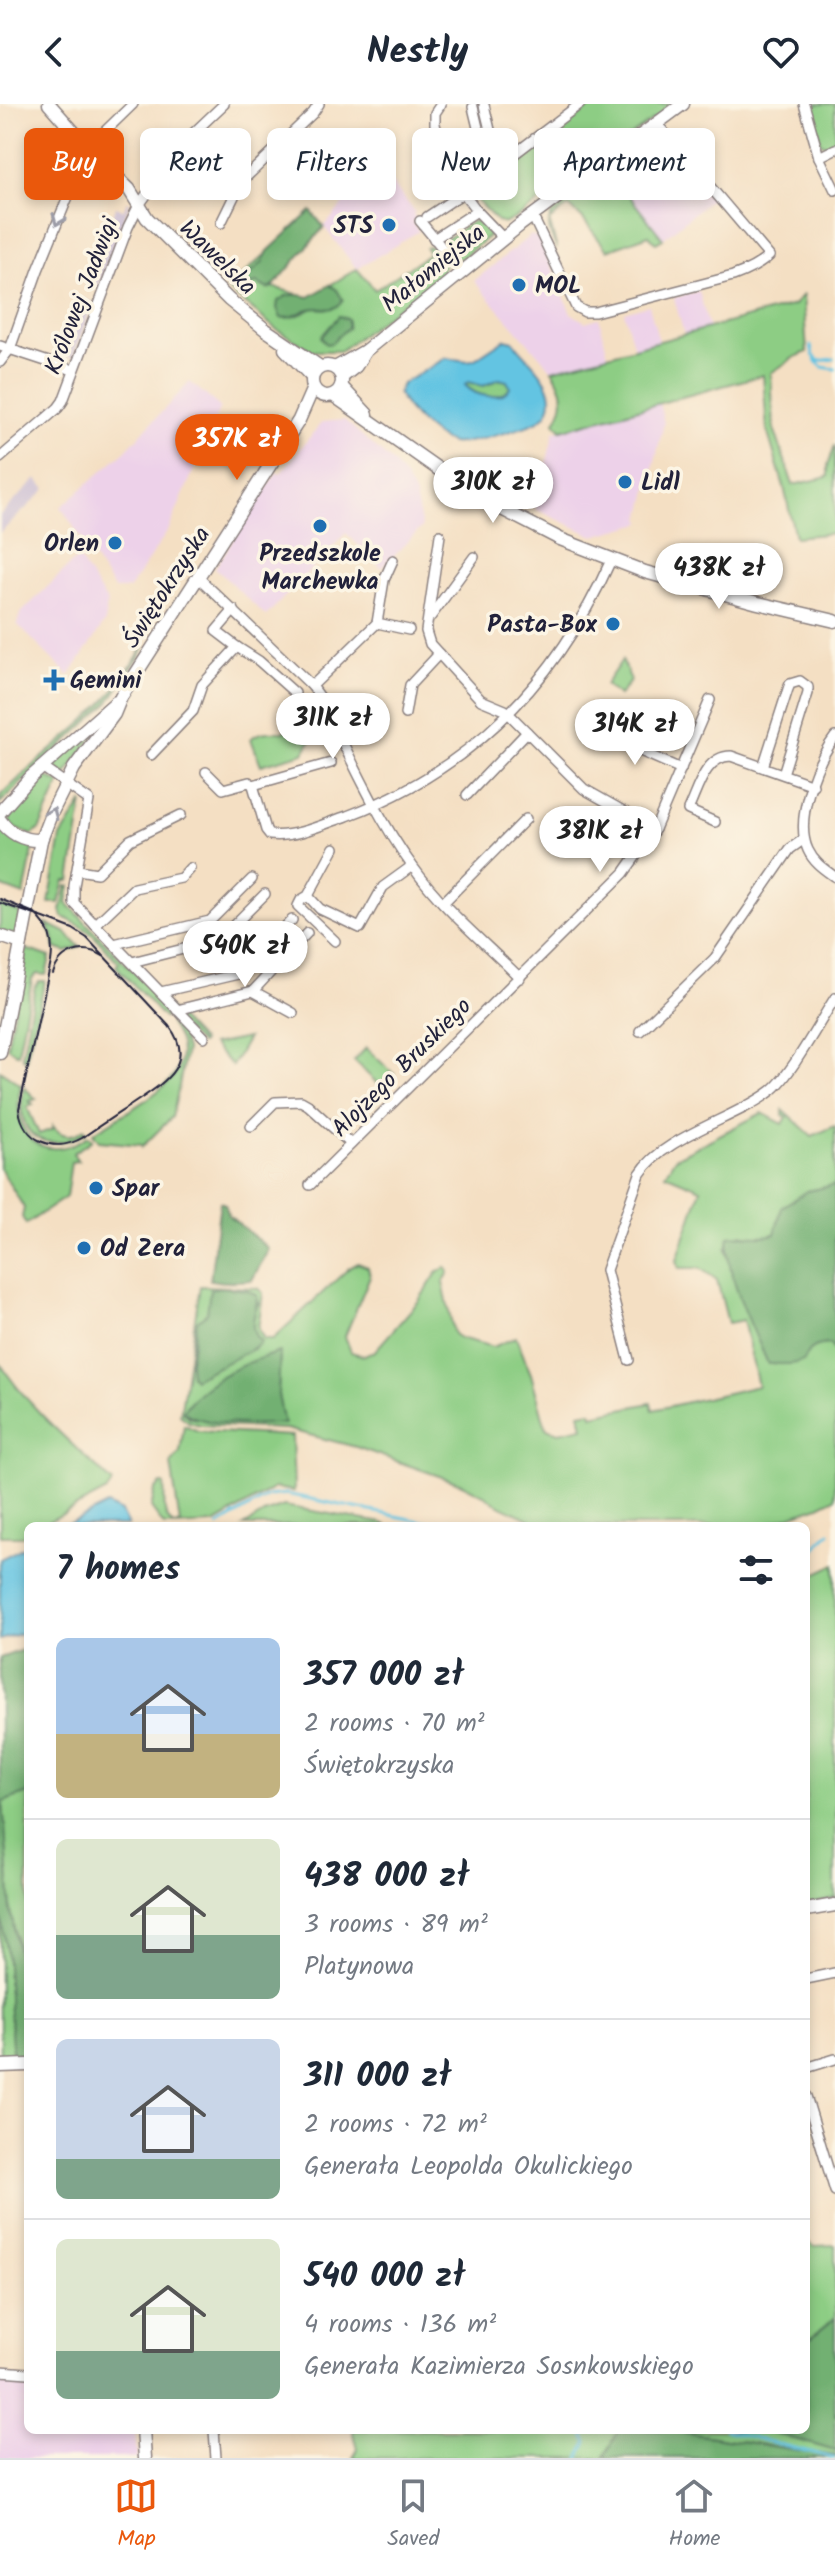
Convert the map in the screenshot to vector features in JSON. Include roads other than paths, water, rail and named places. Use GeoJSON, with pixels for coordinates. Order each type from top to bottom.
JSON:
{"type":"FeatureCollection","features":[{"type":"Feature","properties":{"kind":"main road","name":"Wawelska"},"geometry":{"type":"LineString","coordinates":[[49,104],[70,128]]}},
{"type":"Feature","properties":{"kind":"main road","name":"Małomiejska"},"geometry":{"type":"LineString","coordinates":[[335,384],[365,351],[532,215],[683,104]]}},
{"type":"Feature","properties":{"kind":"main road","name":"Wawelska"},"geometry":{"type":"LineString","coordinates":[[124,183],[147,218],[247,316],[315,377],[335,384],[376,426],[519,520],[611,560],[758,603],[835,621]]}},
{"type":"Feature","properties":{"kind":"main road"},"geometry":{"type":"LineString","coordinates":[[315,377],[328,365],[335,384]]}},
{"type":"Feature","properties":{"kind":"main road","name":"Świętokrzyska"},"geometry":{"type":"LineString","coordinates":[[0,1053],[5,1006],[41,840],[51,814],[74,768],[114,714],[121,697],[299,420],[315,377]]}},
{"type":"Feature","properties":{"kind":"main road","name":"Świętokrzyska"},"geometry":{"type":"LineString","coordinates":[[299,420],[335,384]]}},
{"type":"Feature","properties":{"kind":"main road","name":"Świętokrzyska"},"geometry":{"type":"LineString","coordinates":[[0,812],[42,767],[121,697]]}},
{"type":"Feature","properties":{"kind":"main road"},"geometry":{"type":"LineString","coordinates":[[0,820],[11,833],[41,840]]}},
{"type":"Feature","properties":{"kind":"main road"},"geometry":{"type":"LineString","coordinates":[[0,936],[21,943]]}},
{"type":"Feature","properties":{"kind":"main road"},"geometry":{"type":"LineString","coordinates":[[810,1909],[835,1905]]}},
{"type":"Feature","properties":{"kind":"main road"},"geometry":{"type":"LineString","coordinates":[[0,2066],[24,2065]]}},
{"type":"Feature","properties":{"kind":"main road"},"geometry":{"type":"LineString","coordinates":[[143,2434],[145,2458]]}},
{"type":"Feature","properties":{"kind":"street"},"geometry":{"type":"LineString","coordinates":[[110,128],[133,104]]}},
{"type":"Feature","properties":{"kind":"street","name":"Królowej Jadwigi"},"geometry":{"type":"LineString","coordinates":[[199,128],[224,104]]}},
{"type":"Feature","properties":{"kind":"street"},"geometry":{"type":"LineString","coordinates":[[251,172],[319,104]]}},
{"type":"Feature","properties":{"kind":"street"},"geometry":{"type":"LineString","coordinates":[[436,128],[435,113],[441,104]]}},
{"type":"Feature","properties":{"kind":"street"},"geometry":{"type":"LineString","coordinates":[[518,151],[580,104]]}},
{"type":"Feature","properties":{"kind":"street"},"geometry":{"type":"LineString","coordinates":[[804,104],[819,157],[835,190]]}},
{"type":"Feature","properties":{"kind":"street"},"geometry":{"type":"LineString","coordinates":[[478,106],[479,128]]}},
{"type":"Feature","properties":{"kind":"street"},"geometry":{"type":"LineString","coordinates":[[532,215],[576,307],[585,312],[733,276],[761,263],[769,256],[657,124]]}},
{"type":"Feature","properties":{"kind":"street"},"geometry":{"type":"LineString","coordinates":[[819,157],[835,149]]}},
{"type":"Feature","properties":{"kind":"street"},"geometry":{"type":"LineString","coordinates":[[0,362],[68,200]]}},
{"type":"Feature","properties":{"kind":"street","name":"Królowej Jadwigi"},"geometry":{"type":"LineString","coordinates":[[0,458],[63,401],[128,227],[143,200]]}},
{"type":"Feature","properties":{"kind":"street"},"geometry":{"type":"LineString","coordinates":[[221,223],[232,200]]}},
{"type":"Feature","properties":{"kind":"street"},"geometry":{"type":"LineString","coordinates":[[452,200],[423,219],[434,239],[463,273]]}},
{"type":"Feature","properties":{"kind":"street"},"geometry":{"type":"LineString","coordinates":[[468,200],[504,239]]}},
{"type":"Feature","properties":{"kind":"street"},"geometry":{"type":"LineString","coordinates":[[434,239],[477,211]]}},
{"type":"Feature","properties":{"kind":"street"},"geometry":{"type":"LineString","coordinates":[[5,348],[73,370]]}},
{"type":"Feature","properties":{"kind":"street"},"geometry":{"type":"LineString","coordinates":[[440,535],[427,639],[481,700],[510,714],[584,789],[655,829]]}},
{"type":"Feature","properties":{"kind":"street"},"geometry":{"type":"LineString","coordinates":[[429,618],[474,557]]}},
{"type":"Feature","properties":{"kind":"street"},"geometry":{"type":"LineString","coordinates":[[312,686],[377,623],[384,580],[393,560]]}},
{"type":"Feature","properties":{"kind":"street"},"geometry":{"type":"LineString","coordinates":[[253,785],[266,830],[270,835],[277,836],[319,826],[375,805],[422,781],[455,760],[510,714],[572,637],[611,560]]}},
{"type":"Feature","properties":{"kind":"street"},"geometry":{"type":"LineString","coordinates":[[199,578],[312,686],[375,805],[412,866],[443,903],[520,978]]}},
{"type":"Feature","properties":{"kind":"street"},"geometry":{"type":"LineString","coordinates":[[234,610],[216,631],[259,661],[295,693]]}},
{"type":"Feature","properties":{"kind":"street"},"geometry":{"type":"LineString","coordinates":[[377,623],[409,630]]}},
{"type":"Feature","properties":{"kind":"street"},"geometry":{"type":"LineString","coordinates":[[151,755],[193,711],[202,685],[237,647]]}},
{"type":"Feature","properties":{"kind":"street"},"geometry":{"type":"LineString","coordinates":[[405,714],[410,685],[439,654]]}},
{"type":"Feature","properties":{"kind":"street"},"geometry":{"type":"LineString","coordinates":[[763,767],[790,684],[800,681],[808,687],[808,693],[783,774]]}},
{"type":"Feature","properties":{"kind":"street","name":"Alojzego Bruskiego"},"geometry":{"type":"LineString","coordinates":[[310,1185],[624,873],[655,829],[710,700]]}},
{"type":"Feature","properties":{"kind":"street"},"geometry":{"type":"LineString","coordinates":[[608,728],[625,736],[638,750],[681,769]]}},
{"type":"Feature","properties":{"kind":"street"},"geometry":{"type":"LineString","coordinates":[[467,795],[527,732]]}},
{"type":"Feature","properties":{"kind":"street"},"geometry":{"type":"LineString","coordinates":[[835,737],[825,750],[803,818],[804,839],[813,859],[835,877]]}},
{"type":"Feature","properties":{"kind":"street"},"geometry":{"type":"LineString","coordinates":[[715,822],[688,810],[710,763],[719,757],[731,756],[813,785]]}},
{"type":"Feature","properties":{"kind":"street"},"geometry":{"type":"LineString","coordinates":[[206,772],[223,789],[249,782],[253,785],[331,763]]}},
{"type":"Feature","properties":{"kind":"street"},"geometry":{"type":"LineString","coordinates":[[42,767],[89,800],[73,901],[204,1037]]}},
{"type":"Feature","properties":{"kind":"street"},"geometry":{"type":"LineString","coordinates":[[78,870],[97,873],[130,840],[181,815]]}},
{"type":"Feature","properties":{"kind":"street"},"geometry":{"type":"LineString","coordinates":[[443,903],[526,819]]}},
{"type":"Feature","properties":{"kind":"street"},"geometry":{"type":"LineString","coordinates":[[640,1031],[710,963],[790,849],[804,839]]}},
{"type":"Feature","properties":{"kind":"street"},"geometry":{"type":"LineString","coordinates":[[334,848],[299,907],[335,941]]}},
{"type":"Feature","properties":{"kind":"street"},"geometry":{"type":"LineString","coordinates":[[308,896],[320,909],[360,928],[383,887],[412,866]]}},
{"type":"Feature","properties":{"kind":"street"},"geometry":{"type":"LineString","coordinates":[[95,925],[134,888],[181,878],[190,868]]}},
{"type":"Feature","properties":{"kind":"street"},"geometry":{"type":"LineString","coordinates":[[114,944],[210,921],[252,879]]}},
{"type":"Feature","properties":{"kind":"street"},"geometry":{"type":"LineString","coordinates":[[132,962],[219,940],[265,894]]}},
{"type":"Feature","properties":{"kind":"street"},"geometry":{"type":"LineString","coordinates":[[161,992],[238,974],[292,920]]}},
{"type":"Feature","properties":{"kind":"street"},"geometry":{"type":"LineString","coordinates":[[177,1010],[253,991],[307,933]]}},
{"type":"Feature","properties":{"kind":"street"},"geometry":{"type":"LineString","coordinates":[[253,991],[293,1013]]}},
{"type":"Feature","properties":{"kind":"street"},"geometry":{"type":"LineString","coordinates":[[629,1360],[606,1270],[640,1174],[664,1150],[774,1090],[835,998]]}},
{"type":"Feature","properties":{"kind":"street"},"geometry":{"type":"LineString","coordinates":[[251,1126],[275,1102],[301,1101],[351,1144]]}},
{"type":"Feature","properties":{"kind":"street"},"geometry":{"type":"LineString","coordinates":[[810,1978],[835,1973]]}},
{"type":"Feature","properties":{"kind":"street"},"geometry":{"type":"LineString","coordinates":[[810,2067],[835,2059]]}},
{"type":"Feature","properties":{"kind":"street"},"geometry":{"type":"LineString","coordinates":[[810,2109],[835,2191]]}},
{"type":"Feature","properties":{"kind":"street"},"geometry":{"type":"LineString","coordinates":[[0,2371],[24,2373]]}},
{"type":"Feature","properties":{"kind":"street"},"geometry":{"type":"LineString","coordinates":[[214,2434],[216,2458]]}},
{"type":"Feature","properties":{"kind":"water"},"geometry":{"type":"Polygon","coordinates":[[[505,339],[513,341],[550,390],[550,407],[546,415],[511,431],[469,442],[451,443],[421,422],[398,393],[402,384],[446,358],[475,359],[505,339]],[[499,379],[483,386],[468,382],[465,385],[482,395],[495,396],[510,387],[507,381],[499,379]]]}},
{"type":"Feature","properties":{"kind":"water"},"geometry":{"type":"Polygon","coordinates":[[[107,1505],[121,1512],[126,1522],[73,1522],[107,1505]]]}},
{"type":"Feature","properties":{"kind":"water"},"geometry":{"type":"Polygon","coordinates":[[[24,1547],[24,1632],[0,1640],[0,1559],[24,1547]]]}},
{"type":"Feature","properties":{"kind":"waterway"},"geometry":{"type":"LineString","coordinates":[[811,346],[813,355],[819,361],[833,359]]}},
{"type":"Feature","properties":{"kind":"waterway"},"geometry":{"type":"LineString","coordinates":[[815,360],[822,367],[835,369]]}},
{"type":"Feature","properties":{"kind":"waterway"},"geometry":{"type":"LineString","coordinates":[[225,1522],[268,1496],[286,1494],[425,1522]]}},
{"type":"Feature","properties":{"kind":"waterway"},"geometry":{"type":"LineString","coordinates":[[810,1556],[830,1532]]}},
{"type":"Feature","properties":{"kind":"waterway"},"geometry":{"type":"LineString","coordinates":[[579,2458],[587,2442],[584,2434]]}},
{"type":"Feature","properties":{"kind":"waterway"},"geometry":{"type":"LineString","coordinates":[[740,2434],[833,2458]]}},
{"type":"Feature","properties":{"kind":"tram line"},"geometry":{"type":"LineString","coordinates":[[0,899],[34,913],[39,918],[47,929],[52,948],[19,1109],[22,1120],[33,1136],[42,1142],[71,1143],[165,1080],[178,1062],[180,1051],[177,1039],[169,1026],[87,938],[73,929],[44,918],[38,916],[33,914],[0,903]]}},
{"type":"Feature","properties":{"kind":"tram line"},"geometry":{"type":"LineString","coordinates":[[53,974],[61,960],[73,952],[88,951],[103,956]]}},
{"type":"Feature","properties":{"kind":"place","name":"STS"},"geometry":{"type":"Point","coordinates":[389,225]}},
{"type":"Feature","properties":{"kind":"place","name":"MOL"},"geometry":{"type":"Point","coordinates":[519,285]}},
{"type":"Feature","properties":{"kind":"place","name":"Lidl"},"geometry":{"type":"Point","coordinates":[625,482]}},
{"type":"Feature","properties":{"kind":"place","name":"Przedszkole Marchewka"},"geometry":{"type":"Point","coordinates":[320,526]}},
{"type":"Feature","properties":{"kind":"place","name":"Orlen"},"geometry":{"type":"Point","coordinates":[115,543]}},
{"type":"Feature","properties":{"kind":"place","name":"Pasta-Box"},"geometry":{"type":"Point","coordinates":[613,624]}},
{"type":"Feature","properties":{"kind":"place","name":"Gemini"},"geometry":{"type":"Point","coordinates":[54,680]}},
{"type":"Feature","properties":{"kind":"place","name":"Spar"},"geometry":{"type":"Point","coordinates":[96,1188]}},
{"type":"Feature","properties":{"kind":"place","name":"Od Zera"},"geometry":{"type":"Point","coordinates":[84,1248]}}]}
